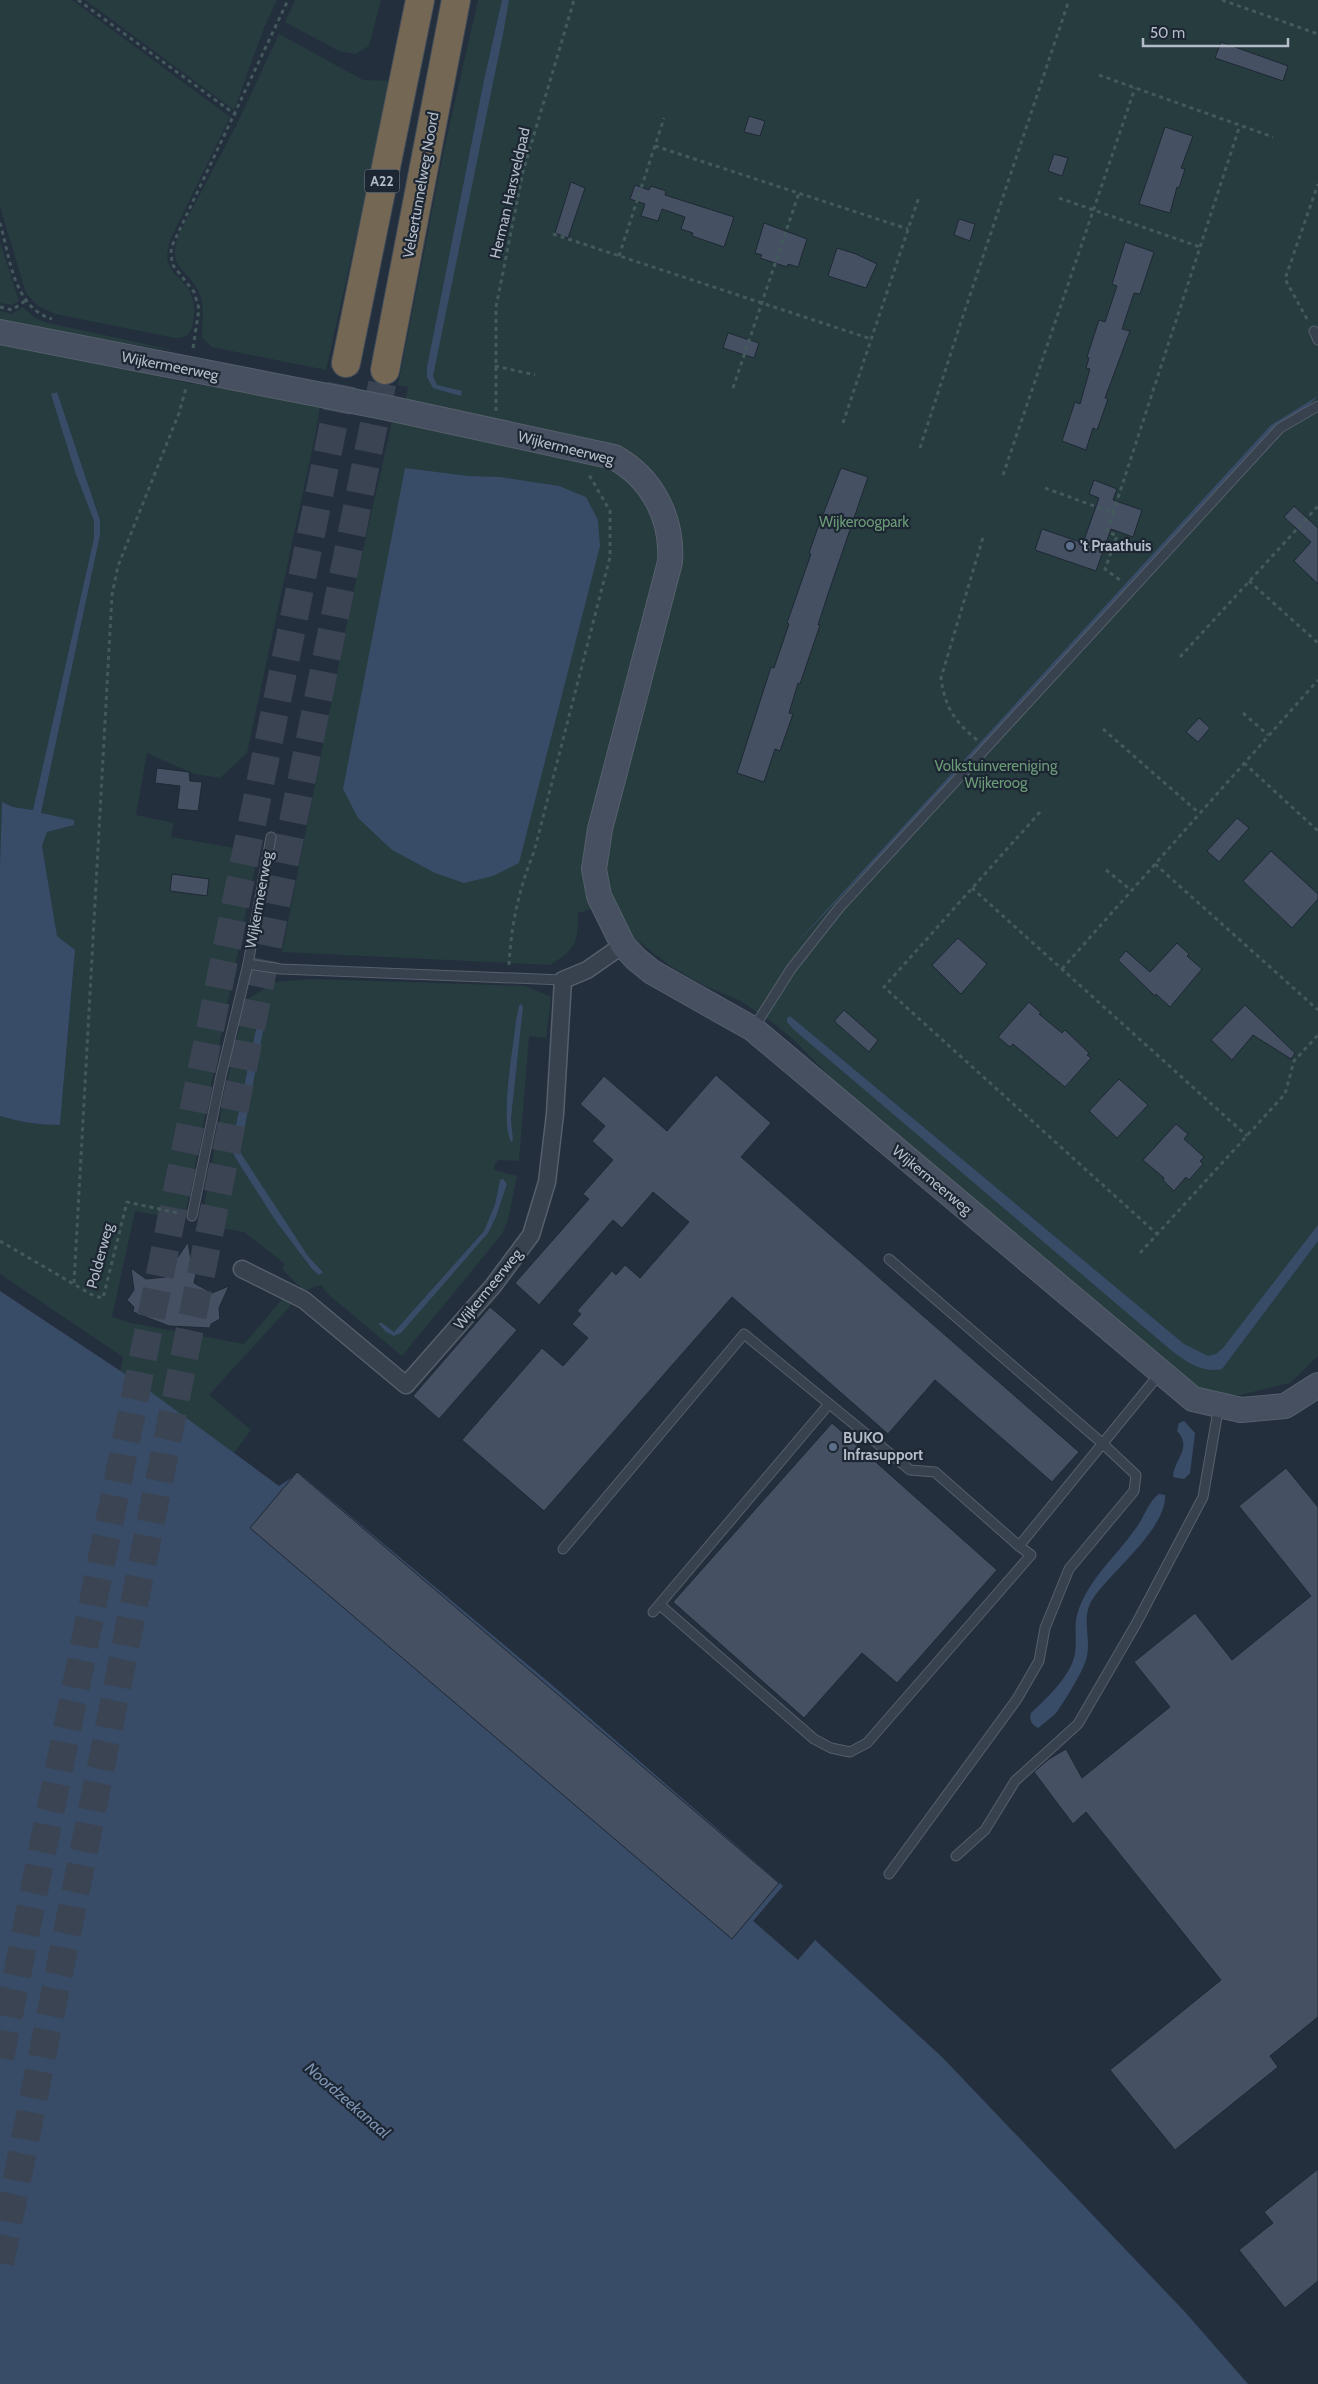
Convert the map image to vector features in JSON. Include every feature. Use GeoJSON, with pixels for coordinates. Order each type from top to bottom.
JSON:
{"type":"FeatureCollection","features":[{"type":"Feature","properties":{"kind":"highway","name":"A22"},"geometry":{"type":"LineString","coordinates":[[346,363],[420,0]]}},
{"type":"Feature","properties":{"kind":"highway","name":"Velsertunnelweg Noord"},"geometry":{"type":"LineString","coordinates":[[385,370],[456,0]]}},
{"type":"Feature","properties":{"kind":"street","name":"Wijkermeerweg"},"geometry":{"type":"LineString","coordinates":[[0,332],[34,339],[191,359],[322,395],[614,457],[636,472],[647,484],[666,518],[671,540],[670,562],[595,855],[594,869],[599,896],[623,945],[652,972],[752,1029],[1193,1399],[1230,1407],[1285,1406],[1318,1385]]}},
{"type":"Feature","properties":{"kind":"street","name":"Wijkermeerweg"},"geometry":{"type":"LineString","coordinates":[[242,1269],[304,1300],[406,1384],[493,1286],[531,1235],[547,1182],[555,1114],[563,980],[587,970],[623,945]]}},
{"type":"Feature","properties":{"kind":"lane"},"geometry":{"type":"LineString","coordinates":[[752,1029],[791,969],[839,908],[1280,428],[1318,406]]}},
{"type":"Feature","properties":{"kind":"lane","name":"Wijkermeerweg"},"geometry":{"type":"LineString","coordinates":[[192,1216],[221,1076],[248,964],[271,836]]}},
{"type":"Feature","properties":{"kind":"lane","name":"Wijkermeerweg"},"geometry":{"type":"LineString","coordinates":[[248,964],[281,969],[563,980]]}},
{"type":"Feature","properties":{"kind":"lane"},"geometry":{"type":"LineString","coordinates":[[889,1259],[1102,1443],[1136,1475],[1134,1491],[1069,1569],[1045,1628],[1039,1661],[1017,1698],[889,1874]]}},
{"type":"Feature","properties":{"kind":"lane"},"geometry":{"type":"LineString","coordinates":[[563,1549],[744,1334],[910,1470],[936,1472],[1031,1555],[867,1743],[850,1752],[831,1748],[814,1738],[660,1604]]}},
{"type":"Feature","properties":{"kind":"lane"},"geometry":{"type":"LineString","coordinates":[[1019,1546],[1161,1372]]}},
{"type":"Feature","properties":{"kind":"lane"},"geometry":{"type":"LineString","coordinates":[[653,1612],[829,1404]]}},
{"type":"Feature","properties":{"kind":"lane"},"geometry":{"type":"LineString","coordinates":[[956,1856],[985,1830],[1015,1781],[1078,1724],[1136,1624],[1203,1497],[1230,1407]]}},
{"type":"Feature","properties":{"kind":"path"},"geometry":{"type":"LineString","coordinates":[[78,0],[236,115]]}},
{"type":"Feature","properties":{"kind":"path"},"geometry":{"type":"LineString","coordinates":[[74,1283],[112,595],[118,566],[179,413],[191,359],[199,309],[194,292],[172,264],[171,248],[236,115],[288,0]]}},
{"type":"Feature","properties":{"kind":"path","name":"Herman Harsveldpad"},"geometry":{"type":"LineString","coordinates":[[496,431],[496,307],[523,172],[574,0]]}},
{"type":"Feature","properties":{"kind":"path"},"geometry":{"type":"LineString","coordinates":[[920,448],[958,328],[1069,0]]}},
{"type":"Feature","properties":{"kind":"path"},"geometry":{"type":"LineString","coordinates":[[1222,0],[1318,34]]}},
{"type":"Feature","properties":{"kind":"path"},"geometry":{"type":"LineString","coordinates":[[1099,75],[1274,137]]}},
{"type":"Feature","properties":{"kind":"path"},"geometry":{"type":"LineString","coordinates":[[1003,475],[1134,88]]}},
{"type":"Feature","properties":{"kind":"path"},"geometry":{"type":"LineString","coordinates":[[619,256],[664,118]]}},
{"type":"Feature","properties":{"kind":"path"},"geometry":{"type":"LineString","coordinates":[[1126,584],[1105,568],[1117,536],[1107,531],[1240,125]]}},
{"type":"Feature","properties":{"kind":"path"},"geometry":{"type":"LineString","coordinates":[[655,146],[908,229]]}},
{"type":"Feature","properties":{"kind":"path"},"geometry":{"type":"LineString","coordinates":[[1316,335],[1285,279],[1318,184]]}},
{"type":"Feature","properties":{"kind":"path"},"geometry":{"type":"LineString","coordinates":[[733,388],[799,193]]}},
{"type":"Feature","properties":{"kind":"path"},"geometry":{"type":"LineString","coordinates":[[843,423],[919,197]]}},
{"type":"Feature","properties":{"kind":"path"},"geometry":{"type":"LineString","coordinates":[[1059,198],[1200,247]]}},
{"type":"Feature","properties":{"kind":"path"},"geometry":{"type":"LineString","coordinates":[[0,223],[20,291],[25,301],[43,316],[60,320]]}},
{"type":"Feature","properties":{"kind":"path"},"geometry":{"type":"LineString","coordinates":[[553,234],[872,339]]}},
{"type":"Feature","properties":{"kind":"path"},"geometry":{"type":"LineString","coordinates":[[0,307],[12,310],[25,301]]}},
{"type":"Feature","properties":{"kind":"path","name":"Wijkermeerweg"},"geometry":{"type":"LineString","coordinates":[[183,346],[191,359],[202,350]]}},
{"type":"Feature","properties":{"kind":"path"},"geometry":{"type":"LineString","coordinates":[[495,366],[534,375]]}},
{"type":"Feature","properties":{"kind":"path"},"geometry":{"type":"LineString","coordinates":[[509,978],[510,937],[525,874],[534,852],[610,557],[610,511],[585,469]]}},
{"type":"Feature","properties":{"kind":"path"},"geometry":{"type":"LineString","coordinates":[[1045,488],[1113,513]]}},
{"type":"Feature","properties":{"kind":"path"},"geometry":{"type":"LineString","coordinates":[[1180,657],[1318,506]]}},
{"type":"Feature","properties":{"kind":"path"},"geometry":{"type":"LineString","coordinates":[[974,738],[956,722],[944,698],[942,678],[984,534]]}},
{"type":"Feature","properties":{"kind":"path"},"geometry":{"type":"LineString","coordinates":[[1249,581],[1318,643]]}},
{"type":"Feature","properties":{"kind":"path"},"geometry":{"type":"LineString","coordinates":[[1062,969],[1318,680]]}},
{"type":"Feature","properties":{"kind":"path"},"geometry":{"type":"LineString","coordinates":[[1243,713],[1268,735]]}},
{"type":"Feature","properties":{"kind":"path"},"geometry":{"type":"LineString","coordinates":[[1103,729],[1199,813]]}},
{"type":"Feature","properties":{"kind":"path"},"geometry":{"type":"LineString","coordinates":[[1244,763],[1318,831]]}},
{"type":"Feature","properties":{"kind":"path"},"geometry":{"type":"LineString","coordinates":[[1040,812],[884,986],[1157,1234]]}},
{"type":"Feature","properties":{"kind":"path"},"geometry":{"type":"LineString","coordinates":[[1155,864],[1318,1010]]}},
{"type":"Feature","properties":{"kind":"path"},"geometry":{"type":"LineString","coordinates":[[1106,870],[1131,890]]}},
{"type":"Feature","properties":{"kind":"path"},"geometry":{"type":"LineString","coordinates":[[972,888],[1247,1136]]}},
{"type":"Feature","properties":{"kind":"path"},"geometry":{"type":"LineString","coordinates":[[1140,1253],[1285,1094],[1294,1061],[1318,1035]]}},
{"type":"Feature","properties":{"kind":"path","name":"Polderweg"},"geometry":{"type":"LineString","coordinates":[[0,1241],[94,1296],[103,1298],[127,1202],[192,1216]]}},
{"type":"Feature","properties":{"kind":"green space"},"geometry":{"type":"Polygon","coordinates":[[[0,0],[72,0],[230,117],[168,247],[168,264],[188,289],[193,299],[194,316],[192,327],[185,336],[175,338],[55,314],[38,306],[26,293],[0,207],[0,0]]]}},
{"type":"Feature","properties":{"kind":"green space"},"geometry":{"type":"Polygon","coordinates":[[[85,0],[277,0],[264,28],[234,110],[85,0]]]}},
{"type":"Feature","properties":{"kind":"green space"},"geometry":{"type":"Polygon","coordinates":[[[295,0],[381,0],[369,46],[355,54],[339,51],[285,22],[295,0]]]}},
{"type":"Feature","properties":{"kind":"green space","name":"Volkstuinvereniging Wijkeroog"},"geometry":{"type":"Polygon","coordinates":[[[478,0],[502,0],[484,80],[427,367],[427,377],[505,0],[1318,0],[1318,1356],[1290,1383],[1240,1395],[1220,1396],[1187,1383],[837,1084],[794,1040],[741,1001],[703,985],[669,965],[628,933],[615,902],[578,913],[574,944],[565,954],[550,965],[282,952],[352,598],[392,422],[401,423],[408,387],[398,385],[445,145],[478,0]]]}},
{"type":"Feature","properties":{"kind":"green space"},"geometry":{"type":"Polygon","coordinates":[[[279,34],[363,80],[391,81],[326,370],[212,347],[202,338],[203,311],[200,295],[191,279],[180,268],[175,255],[175,246],[179,234],[237,124],[279,34]]]}},
{"type":"Feature","properties":{"kind":"green space"},"geometry":{"type":"Polygon","coordinates":[[[0,242],[19,301],[12,305],[0,303],[0,242]]]}},
{"type":"Feature","properties":{"kind":"green space"},"geometry":{"type":"Polygon","coordinates":[[[23,307],[35,318],[44,322],[182,352],[96,339],[0,320],[0,311],[12,314],[23,307]]]}},
{"type":"Feature","properties":{"kind":"green space"},"geometry":{"type":"Polygon","coordinates":[[[0,341],[106,363],[182,382],[320,406],[247,753],[220,778],[194,774],[147,753],[136,815],[174,823],[171,837],[258,852],[184,1220],[135,1211],[112,1317],[131,1323],[244,1344],[284,1297],[292,1304],[209,1395],[251,1430],[234,1453],[120,1371],[123,1357],[0,1274],[0,1116],[30,1123],[60,1125],[75,950],[57,937],[42,846],[47,832],[74,825],[41,814],[100,535],[100,520],[57,392],[52,395],[75,472],[94,521],[94,538],[33,810],[13,807],[2,802],[0,864],[0,341]]]}},
{"type":"Feature","properties":{"kind":"green space"},"geometry":{"type":"Polygon","coordinates":[[[313,979],[525,986],[551,997],[546,1038],[529,1036],[519,1161],[498,1160],[494,1166],[494,1170],[517,1176],[508,1220],[502,1234],[402,1356],[329,1295],[321,1285],[304,1291],[282,1269],[285,1264],[244,1232],[201,1225],[225,1091],[246,1000],[275,982],[313,979]],[[523,1007],[507,1115],[513,1140],[511,1119],[523,1007]],[[259,1015],[233,1139],[233,1153],[238,1162],[275,1220],[312,1269],[319,1275],[323,1271],[308,1256],[239,1152],[259,1015]],[[500,1180],[495,1204],[484,1231],[394,1332],[382,1323],[394,1336],[488,1233],[496,1217],[507,1184],[500,1180]]]}},
{"type":"Feature","properties":{"kind":"water"},"geometry":{"type":"Polygon","coordinates":[[[502,0],[509,0],[503,34],[433,376],[437,385],[462,391],[461,396],[433,388],[427,377],[427,367],[484,80],[502,0]]]}},
{"type":"Feature","properties":{"kind":"water"},"geometry":{"type":"Polygon","coordinates":[[[57,392],[100,520],[100,535],[41,813],[74,820],[74,825],[47,832],[42,846],[57,936],[75,950],[60,1125],[30,1123],[0,1116],[0,864],[2,802],[13,807],[33,810],[94,538],[94,521],[75,472],[51,394],[57,392]]]}},
{"type":"Feature","properties":{"kind":"water"},"geometry":{"type":"Polygon","coordinates":[[[1318,396],[790,950],[1271,425],[1318,396]]]}},
{"type":"Feature","properties":{"kind":"water"},"geometry":{"type":"Polygon","coordinates":[[[405,468],[468,476],[500,477],[559,486],[586,497],[598,520],[600,546],[519,863],[493,876],[464,883],[435,873],[392,850],[358,818],[343,789],[405,468]]]}},
{"type":"Feature","properties":{"kind":"water"},"geometry":{"type":"Polygon","coordinates":[[[521,1004],[523,1007],[511,1119],[513,1140],[511,1142],[508,1131],[507,1101],[516,1021],[521,1004]]]}},
{"type":"Feature","properties":{"kind":"water"},"geometry":{"type":"Polygon","coordinates":[[[261,1013],[265,1015],[264,1026],[240,1152],[308,1256],[323,1272],[319,1275],[312,1269],[275,1220],[233,1153],[233,1139],[259,1015],[261,1013]]]}},
{"type":"Feature","properties":{"kind":"water"},"geometry":{"type":"Polygon","coordinates":[[[790,1016],[1184,1344],[1208,1356],[1216,1354],[1223,1348],[1318,1225],[1318,1241],[1222,1369],[1208,1370],[1196,1366],[1172,1351],[793,1029],[787,1022],[787,1018],[790,1016]]]}},
{"type":"Feature","properties":{"kind":"water"},"geometry":{"type":"Polygon","coordinates":[[[503,1179],[507,1184],[496,1217],[488,1233],[401,1333],[394,1336],[386,1332],[378,1323],[382,1323],[394,1332],[484,1231],[495,1204],[500,1180],[503,1179]]]}},
{"type":"Feature","properties":{"kind":"water","name":"Noordzeekanaal"},"geometry":{"type":"Polygon","coordinates":[[[0,1291],[140,1384],[279,1486],[299,1473],[552,1685],[783,1886],[753,1921],[798,1960],[815,1940],[943,2058],[1185,2312],[1248,2384],[0,2384],[0,1291]]]}},
{"type":"Feature","properties":{"kind":"water"},"geometry":{"type":"Polygon","coordinates":[[[1184,1421],[1195,1433],[1190,1473],[1184,1479],[1173,1477],[1183,1448],[1181,1437],[1177,1431],[1179,1423],[1184,1421]]]}},
{"type":"Feature","properties":{"kind":"water"},"geometry":{"type":"Polygon","coordinates":[[[1159,1494],[1165,1495],[1163,1508],[1157,1522],[1136,1550],[1092,1600],[1087,1614],[1087,1656],[1078,1677],[1056,1713],[1038,1728],[1030,1718],[1031,1713],[1058,1686],[1069,1670],[1076,1648],[1077,1615],[1082,1602],[1095,1580],[1128,1539],[1152,1501],[1159,1494]]]}},
{"type":"Feature","properties":{"kind":"building"},"geometry":{"type":"Polygon","coordinates":[[[1221,42],[1288,66],[1283,81],[1215,58],[1221,42]]]}},
{"type":"Feature","properties":{"kind":"building"},"geometry":{"type":"Polygon","coordinates":[[[749,116],[765,121],[760,136],[744,132],[749,116]]]}},
{"type":"Feature","properties":{"kind":"building"},"geometry":{"type":"Polygon","coordinates":[[[1165,127],[1193,136],[1181,168],[1185,169],[1179,188],[1177,187],[1170,213],[1139,204],[1165,127]]]}},
{"type":"Feature","properties":{"kind":"building"},"geometry":{"type":"Polygon","coordinates":[[[1054,154],[1068,158],[1062,176],[1048,171],[1054,154]]]}},
{"type":"Feature","properties":{"kind":"building"},"geometry":{"type":"Polygon","coordinates":[[[571,182],[585,188],[568,238],[555,233],[571,182]]]}},
{"type":"Feature","properties":{"kind":"building"},"geometry":{"type":"Polygon","coordinates":[[[635,185],[649,190],[651,186],[666,191],[665,195],[734,217],[724,247],[692,236],[693,233],[681,229],[685,217],[662,209],[658,221],[641,216],[645,204],[630,199],[635,185]]]}},
{"type":"Feature","properties":{"kind":"building"},"geometry":{"type":"Polygon","coordinates":[[[959,219],[975,224],[970,241],[954,235],[959,219]]]}},
{"type":"Feature","properties":{"kind":"building"},"geometry":{"type":"Polygon","coordinates":[[[764,223],[807,239],[798,267],[788,264],[787,267],[760,258],[762,255],[755,253],[764,223]]]}},
{"type":"Feature","properties":{"kind":"building"},"geometry":{"type":"Polygon","coordinates":[[[1125,242],[1154,252],[1140,294],[1134,293],[1122,329],[1130,331],[1105,398],[1108,399],[1097,430],[1093,428],[1086,450],[1062,441],[1075,402],[1080,404],[1090,369],[1086,368],[1089,358],[1087,357],[1099,320],[1105,322],[1117,286],[1112,284],[1125,242]]]}},
{"type":"Feature","properties":{"kind":"building"},"geometry":{"type":"Polygon","coordinates":[[[837,248],[877,264],[866,288],[828,276],[837,248]]]}},
{"type":"Feature","properties":{"kind":"building"},"geometry":{"type":"Polygon","coordinates":[[[728,333],[759,343],[754,358],[723,348],[728,333]]]}},
{"type":"Feature","properties":{"kind":"building"},"geometry":{"type":"Polygon","coordinates":[[[841,468],[868,477],[827,597],[818,625],[820,625],[800,684],[798,683],[789,713],[793,714],[780,751],[775,749],[764,782],[737,773],[771,667],[774,668],[789,624],[787,623],[811,554],[809,553],[841,468]]]}},
{"type":"Feature","properties":{"kind":"building"},"geometry":{"type":"Polygon","coordinates":[[[1094,480],[1117,489],[1113,500],[1142,510],[1133,537],[1111,529],[1096,571],[1035,550],[1042,529],[1083,543],[1099,498],[1089,494],[1094,480]]]}},
{"type":"Feature","properties":{"kind":"building"},"geometry":{"type":"Polygon","coordinates":[[[1294,506],[1318,528],[1318,584],[1294,561],[1311,542],[1284,517],[1294,506]]]}},
{"type":"Feature","properties":{"kind":"building"},"geometry":{"type":"Polygon","coordinates":[[[1199,718],[1210,728],[1198,742],[1186,732],[1199,718]]]}},
{"type":"Feature","properties":{"kind":"building"},"geometry":{"type":"Polygon","coordinates":[[[157,768],[189,772],[190,781],[202,782],[198,811],[177,809],[180,786],[155,783],[157,768]]]}},
{"type":"Feature","properties":{"kind":"building"},"geometry":{"type":"Polygon","coordinates":[[[1237,818],[1249,828],[1219,862],[1207,851],[1237,818]]]}},
{"type":"Feature","properties":{"kind":"building"},"geometry":{"type":"Polygon","coordinates":[[[1271,851],[1318,894],[1318,899],[1292,928],[1243,881],[1271,851]]]}},
{"type":"Feature","properties":{"kind":"building"},"geometry":{"type":"Polygon","coordinates":[[[172,874],[209,879],[207,896],[170,891],[172,874]]]}},
{"type":"Feature","properties":{"kind":"building"},"geometry":{"type":"Polygon","coordinates":[[[958,938],[987,964],[961,994],[932,965],[958,938]]]}},
{"type":"Feature","properties":{"kind":"building"},"geometry":{"type":"Polygon","coordinates":[[[1177,943],[1189,954],[1187,956],[1202,969],[1170,1007],[1156,994],[1155,996],[1118,960],[1126,951],[1150,972],[1177,943]]]}},
{"type":"Feature","properties":{"kind":"building"},"geometry":{"type":"Polygon","coordinates":[[[1029,1002],[1041,1013],[1039,1014],[1062,1033],[1065,1030],[1089,1053],[1087,1055],[1091,1058],[1065,1087],[1013,1044],[1010,1047],[998,1037],[1029,1002]]]}},
{"type":"Feature","properties":{"kind":"building"},"geometry":{"type":"Polygon","coordinates":[[[1245,1005],[1295,1053],[1291,1059],[1253,1035],[1232,1060],[1211,1040],[1245,1005]]]}},
{"type":"Feature","properties":{"kind":"building"},"geometry":{"type":"Polygon","coordinates":[[[844,1010],[878,1040],[869,1052],[835,1022],[844,1010]]]}},
{"type":"Feature","properties":{"kind":"building"},"geometry":{"type":"Polygon","coordinates":[[[716,1075],[771,1123],[741,1157],[1079,1452],[1052,1482],[935,1380],[888,1434],[732,1297],[544,1511],[462,1440],[542,1348],[563,1366],[588,1338],[572,1324],[581,1314],[577,1311],[612,1271],[616,1275],[625,1265],[640,1278],[689,1222],[653,1192],[622,1228],[613,1220],[539,1305],[515,1283],[589,1199],[583,1194],[613,1160],[592,1141],[605,1126],[580,1104],[604,1076],[667,1131],[716,1075]]]}},
{"type":"Feature","properties":{"kind":"building"},"geometry":{"type":"Polygon","coordinates":[[[1119,1079],[1148,1105],[1117,1138],[1089,1111],[1119,1079]]]}},
{"type":"Feature","properties":{"kind":"building"},"geometry":{"type":"Polygon","coordinates":[[[1176,1124],[1188,1134],[1184,1139],[1204,1157],[1200,1161],[1203,1164],[1189,1180],[1186,1177],[1174,1191],[1163,1180],[1164,1178],[1143,1160],[1176,1124]]]}},
{"type":"Feature","properties":{"kind":"building"},"geometry":{"type":"Polygon","coordinates":[[[188,1242],[191,1260],[198,1264],[194,1283],[212,1293],[229,1286],[219,1308],[220,1319],[211,1324],[210,1328],[169,1326],[133,1312],[134,1307],[127,1300],[134,1290],[131,1268],[146,1279],[166,1277],[169,1257],[178,1257],[188,1242]]]}},
{"type":"Feature","properties":{"kind":"building"},"geometry":{"type":"Polygon","coordinates":[[[490,1307],[517,1330],[439,1419],[413,1396],[490,1307]]]}},
{"type":"Feature","properties":{"kind":"building"},"geometry":{"type":"Polygon","coordinates":[[[832,1423],[997,1570],[897,1683],[862,1653],[804,1718],[673,1602],[832,1423]]]}},
{"type":"Feature","properties":{"kind":"building"},"geometry":{"type":"Polygon","coordinates":[[[1286,1468],[1318,1507],[1318,2017],[1270,2056],[1278,2067],[1175,2150],[1110,2070],[1221,1980],[1086,1812],[1073,1824],[1034,1772],[1049,1759],[1066,1749],[1082,1778],[1170,1707],[1134,1662],[1195,1613],[1232,1660],[1311,1596],[1239,1506],[1286,1468]]]}},
{"type":"Feature","properties":{"kind":"building"},"geometry":{"type":"Polygon","coordinates":[[[297,1472],[779,1883],[732,1939],[250,1528],[297,1472]]]}},
{"type":"Feature","properties":{"kind":"building"},"geometry":{"type":"Polygon","coordinates":[[[1318,2169],[1318,2281],[1285,2308],[1239,2250],[1273,2223],[1264,2212],[1318,2169]]]}},
{"type":"Feature","properties":{"kind":"tunnel"},"geometry":{"type":"LineString","coordinates":[[0,2058],[346,363]]}},
{"type":"Feature","properties":{"kind":"tunnel"},"geometry":{"type":"LineString","coordinates":[[0,2263],[385,370]]}},
{"type":"Feature","properties":{"kind":"place","name":"'t Praathuis"},"geometry":{"type":"Point","coordinates":[1070,546]}},
{"type":"Feature","properties":{"kind":"place","name":"BUKO Infrasupport"},"geometry":{"type":"Point","coordinates":[833,1447]}},
{"type":"Feature","properties":{"kind":"park label","name":"Wijkeroogpark"},"geometry":{"type":"Point","coordinates":[864,522]}}]}
